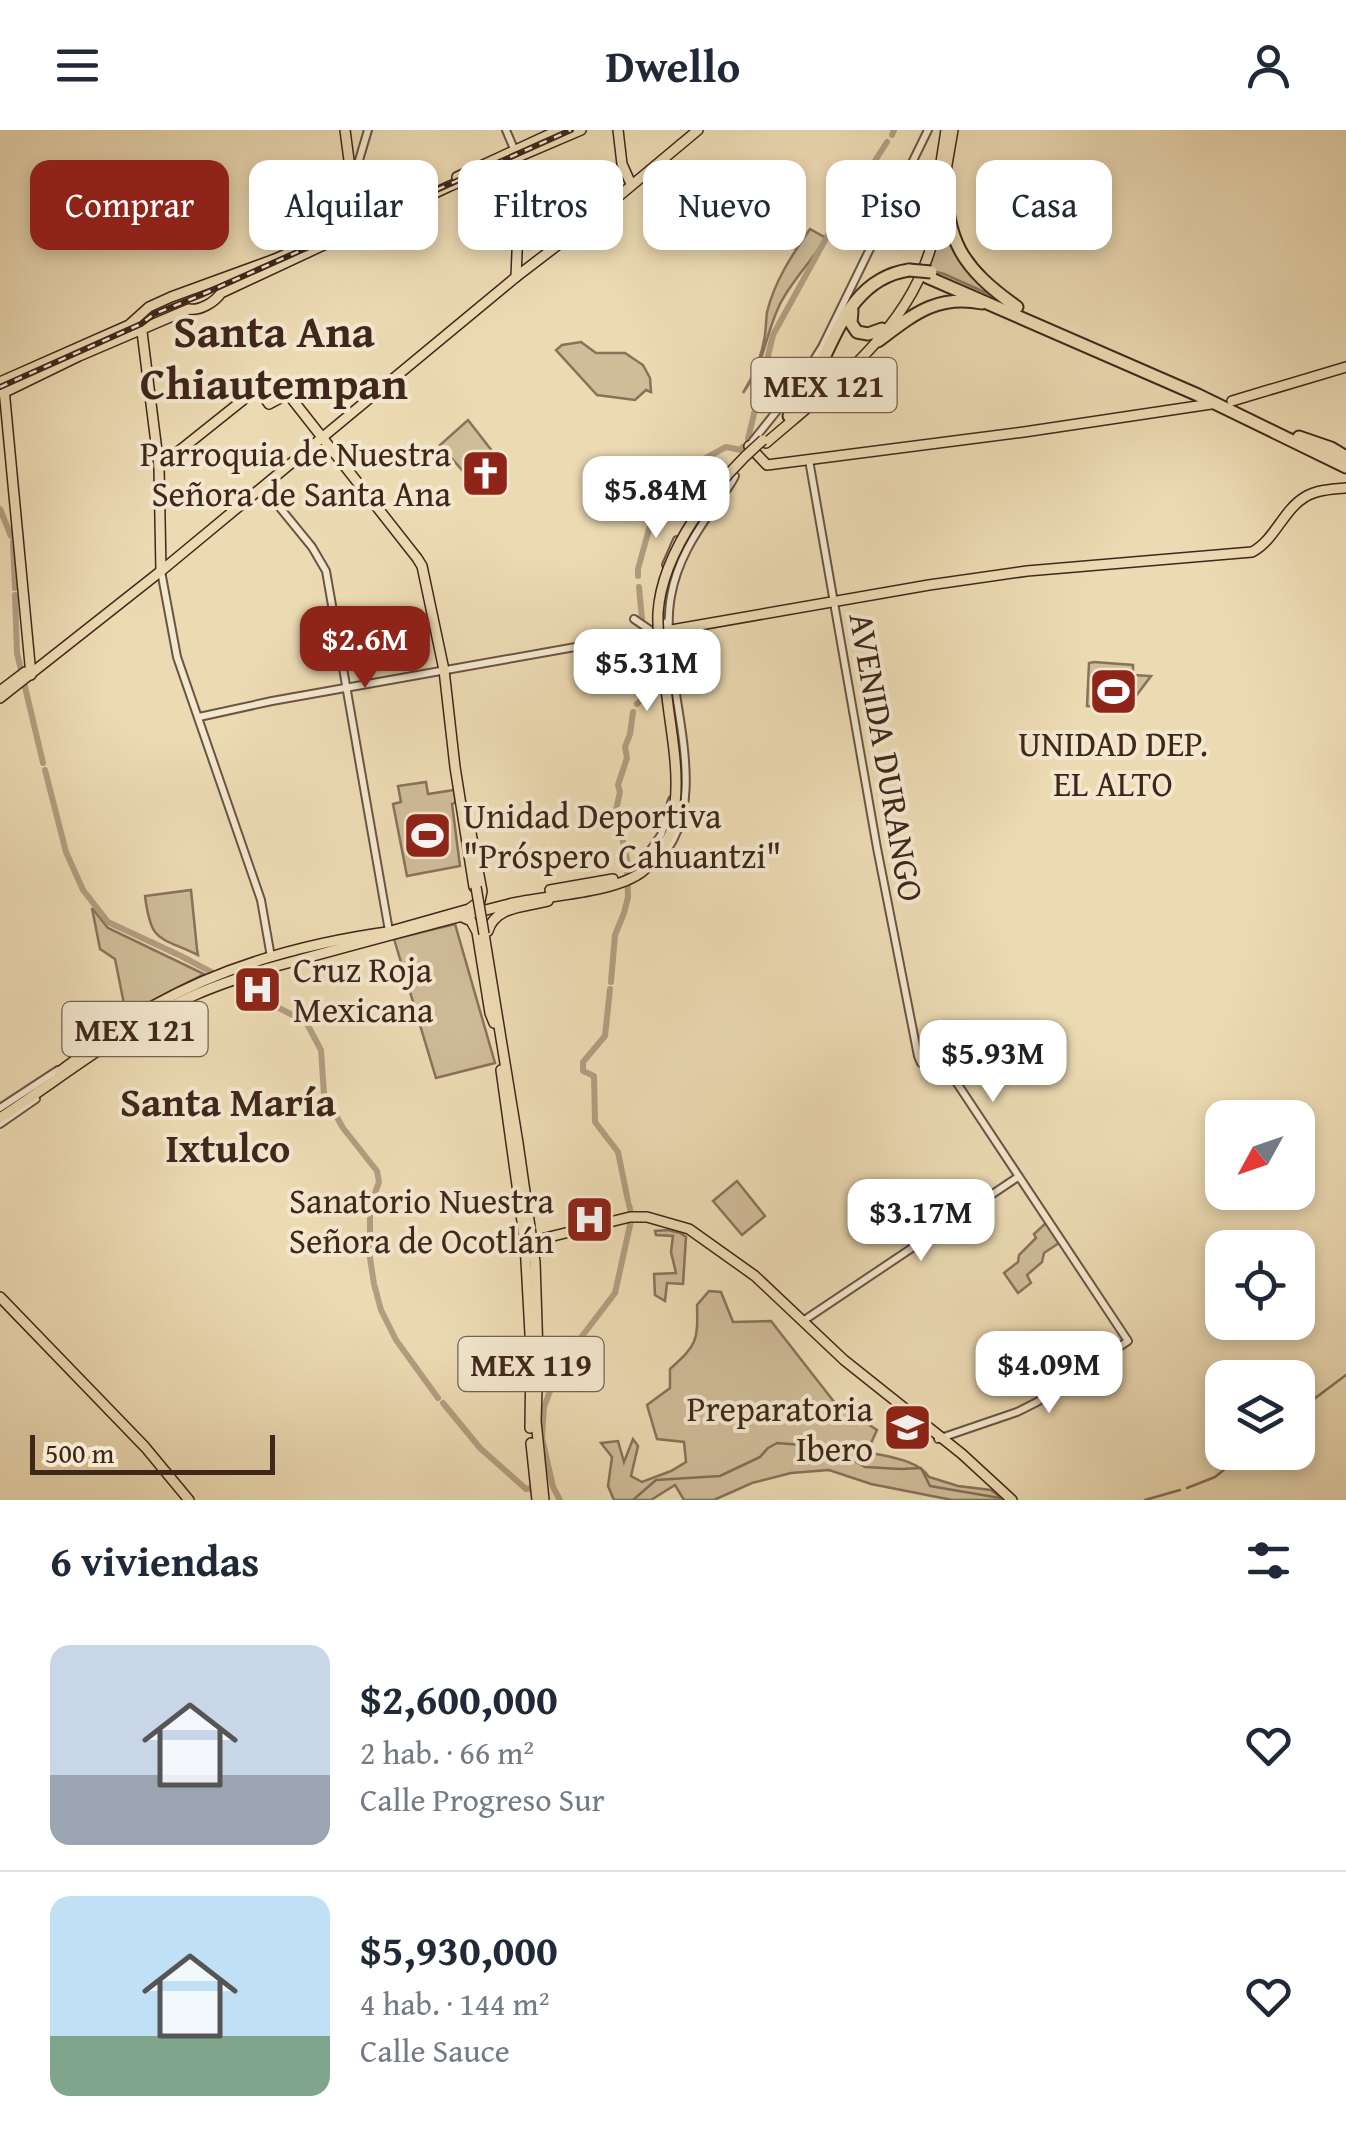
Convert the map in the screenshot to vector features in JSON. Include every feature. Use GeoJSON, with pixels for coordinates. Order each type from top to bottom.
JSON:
{"type":"FeatureCollection","features":[{"type":"Feature","properties":{"kind":"highway"},"geometry":{"type":"LineString","coordinates":[[956,243],[978,276],[1017,308]]}},
{"type":"Feature","properties":{"kind":"highway"},"geometry":{"type":"LineString","coordinates":[[909,273],[877,286],[862,299],[851,312],[850,323],[857,332],[880,335],[943,303],[974,302],[1000,307]]}},
{"type":"Feature","properties":{"kind":"highway"},"geometry":{"type":"LineString","coordinates":[[929,274],[1198,394],[1268,428],[1295,447],[1346,465]]}},
{"type":"Feature","properties":{"kind":"highway"},"geometry":{"type":"LineString","coordinates":[[789,416],[810,390],[852,304],[861,294],[882,278],[929,274],[1017,308],[1298,436],[1346,465]]}},
{"type":"Feature","properties":{"kind":"main road"},"geometry":{"type":"LineString","coordinates":[[345,130],[349,160]]}},
{"type":"Feature","properties":{"kind":"main road"},"geometry":{"type":"LineString","coordinates":[[2,387],[188,308],[194,310],[216,300],[221,293],[450,186],[559,130]]}},
{"type":"Feature","properties":{"kind":"main road"},"geometry":{"type":"LineString","coordinates":[[438,186],[580,130]]}},
{"type":"Feature","properties":{"kind":"main road"},"geometry":{"type":"LineString","coordinates":[[618,130],[622,164],[631,184]]}},
{"type":"Feature","properties":{"kind":"main road"},"geometry":{"type":"LineString","coordinates":[[0,695],[264,487],[698,130]]}},
{"type":"Feature","properties":{"kind":"main road","name":"MEX 121"},"geometry":{"type":"LineString","coordinates":[[947,160],[949,130]]}},
{"type":"Feature","properties":{"kind":"main road","name":"MEX 121"},"geometry":{"type":"LineString","coordinates":[[321,949],[352,946],[560,888],[620,879],[639,870],[652,855],[678,804],[682,774],[662,630],[664,598],[672,569],[684,542],[765,441],[880,335],[920,263],[949,130]]}},
{"type":"Feature","properties":{"kind":"main road"},"geometry":{"type":"LineString","coordinates":[[512,281],[520,181],[515,154]]}},
{"type":"Feature","properties":{"kind":"main road"},"geometry":{"type":"LineString","coordinates":[[2,387],[128,325],[149,306],[295,250]]}},
{"type":"Feature","properties":{"kind":"main road","name":"MEX 121"},"geometry":{"type":"LineString","coordinates":[[678,804],[658,628],[660,595],[669,564],[684,535],[734,469],[880,335],[909,298],[930,250]]}},
{"type":"Feature","properties":{"kind":"main road"},"geometry":{"type":"LineString","coordinates":[[137,318],[142,329],[159,467],[162,568]]}},
{"type":"Feature","properties":{"kind":"main road"},"geometry":{"type":"LineString","coordinates":[[1232,400],[1346,367]]}},
{"type":"Feature","properties":{"kind":"main road"},"geometry":{"type":"LineString","coordinates":[[2,387],[20,538],[25,676]]}},
{"type":"Feature","properties":{"kind":"main road"},"geometry":{"type":"LineString","coordinates":[[159,467],[258,388],[270,404],[284,395],[290,396],[422,566],[444,670],[464,832],[479,909],[493,919],[503,912],[591,886]]}},
{"type":"Feature","properties":{"kind":"main road"},"geometry":{"type":"LineString","coordinates":[[752,448],[767,465],[1211,404]]}},
{"type":"Feature","properties":{"kind":"main road"},"geometry":{"type":"LineString","coordinates":[[660,631],[1027,571],[1252,552],[1266,542],[1306,496],[1346,488]]}},
{"type":"Feature","properties":{"kind":"main road"},"geometry":{"type":"LineString","coordinates":[[455,759],[479,909]]}},
{"type":"Feature","properties":{"kind":"main road"},"geometry":{"type":"LineString","coordinates":[[352,946],[388,929],[479,909],[499,910],[591,886]]}},
{"type":"Feature","properties":{"kind":"main road"},"geometry":{"type":"LineString","coordinates":[[462,917],[472,922],[492,898],[510,900]]}},
{"type":"Feature","properties":{"kind":"main road","name":"MEX 119"},"geometry":{"type":"LineString","coordinates":[[479,909],[517,1161],[536,1251],[534,1448]]}},
{"type":"Feature","properties":{"kind":"main road","name":"MEX 121"},"geometry":{"type":"LineString","coordinates":[[0,1116],[150,1008],[228,977],[388,929]]}},
{"type":"Feature","properties":{"kind":"main road","name":"MEX 121"},"geometry":{"type":"LineString","coordinates":[[228,977],[271,957],[302,954]]}},
{"type":"Feature","properties":{"kind":"main road","name":"MEX 119"},"geometry":{"type":"LineString","coordinates":[[517,1161],[533,1244],[530,1336],[540,1499]]}},
{"type":"Feature","properties":{"kind":"main road"},"geometry":{"type":"LineString","coordinates":[[533,1244],[632,1220],[674,1227],[706,1244],[753,1279],[1010,1500]]}},
{"type":"Feature","properties":{"kind":"main road"},"geometry":{"type":"LineString","coordinates":[[0,1297],[145,1447],[189,1500]]}},
{"type":"Feature","properties":{"kind":"main road"},"geometry":{"type":"LineString","coordinates":[[530,1336],[534,1336],[537,1348]]}},
{"type":"Feature","properties":{"kind":"street"},"geometry":{"type":"LineString","coordinates":[[359,160],[368,130]]}},
{"type":"Feature","properties":{"kind":"street"},"geometry":{"type":"LineString","coordinates":[[506,130],[515,154]]}},
{"type":"Feature","properties":{"kind":"street"},"geometry":{"type":"LineString","coordinates":[[639,870],[663,829],[674,780],[659,663],[656,595],[666,563],[690,517],[752,448],[822,346],[928,130]]}},
{"type":"Feature","properties":{"kind":"street","name":"AVENIDA DURANGO"},"geometry":{"type":"LineString","coordinates":[[809,459],[914,1046],[921,1062],[937,1054],[1018,1177]]}},
{"type":"Feature","properties":{"kind":"street"},"geometry":{"type":"LineString","coordinates":[[660,631],[687,547],[735,476]]}},
{"type":"Feature","properties":{"kind":"street"},"geometry":{"type":"LineString","coordinates":[[264,487],[324,564],[388,929]]}},
{"type":"Feature","properties":{"kind":"street"},"geometry":{"type":"LineString","coordinates":[[666,563],[670,568],[679,566]]}},
{"type":"Feature","properties":{"kind":"street"},"geometry":{"type":"LineString","coordinates":[[162,568],[177,657],[261,900],[271,957]]}},
{"type":"Feature","properties":{"kind":"street"},"geometry":{"type":"LineString","coordinates":[[661,580],[672,588]]}},
{"type":"Feature","properties":{"kind":"street"},"geometry":{"type":"LineString","coordinates":[[634,619],[660,631],[669,645],[687,782],[684,811],[672,842],[650,868],[639,870]]}},
{"type":"Feature","properties":{"kind":"street"},"geometry":{"type":"LineString","coordinates":[[199,717],[660,631]]}},
{"type":"Feature","properties":{"kind":"street"},"geometry":{"type":"LineString","coordinates":[[659,663],[671,662]]}},
{"type":"Feature","properties":{"kind":"street"},"geometry":{"type":"LineString","coordinates":[[0,1116],[79,1061]]}},
{"type":"Feature","properties":{"kind":"street"},"geometry":{"type":"LineString","coordinates":[[0,1116],[73,1073],[79,1061]]}},
{"type":"Feature","properties":{"kind":"street"},"geometry":{"type":"LineString","coordinates":[[801,1322],[1018,1177],[1128,1341],[1037,1402],[938,1438]]}},
{"type":"Feature","properties":{"kind":"shaded area"},"geometry":{"type":"Polygon","coordinates":[[[810,229],[826,238],[780,304],[756,370],[743,393],[760,358],[775,289],[796,250],[806,250],[810,229]]]}},
{"type":"Feature","properties":{"kind":"shaded area"},"geometry":{"type":"Polygon","coordinates":[[[956,243],[1000,299],[944,274],[926,269],[931,250],[956,250],[956,243]]]}},
{"type":"Feature","properties":{"kind":"shaded area"},"geometry":{"type":"Polygon","coordinates":[[[581,342],[596,353],[625,353],[643,365],[650,378],[651,392],[646,390],[635,400],[597,395],[556,350],[581,342]]]}},
{"type":"Feature","properties":{"kind":"shaded area"},"geometry":{"type":"Polygon","coordinates":[[[468,420],[496,456],[479,469],[473,461],[462,470],[440,445],[468,420]]]}},
{"type":"Feature","properties":{"kind":"shaded area","name":"UNIDAD DEP. EL ALTO"},"geometry":{"type":"Polygon","coordinates":[[[1089,663],[1133,665],[1133,675],[1151,676],[1127,708],[1087,706],[1089,663]]]}},
{"type":"Feature","properties":{"kind":"shaded area","name":"Unidad Deportiva \"Próspero Cahuantzi\""},"geometry":{"type":"Polygon","coordinates":[[[426,782],[428,794],[454,790],[456,802],[452,804],[460,866],[407,876],[393,804],[401,802],[398,786],[426,782]]]}},
{"type":"Feature","properties":{"kind":"shaded area"},"geometry":{"type":"Polygon","coordinates":[[[191,890],[198,955],[159,936],[150,922],[145,896],[191,890]]]}},
{"type":"Feature","properties":{"kind":"shaded area"},"geometry":{"type":"Polygon","coordinates":[[[92,908],[108,928],[204,974],[126,1014],[115,959],[100,949],[92,908]]]}},
{"type":"Feature","properties":{"kind":"shaded area"},"geometry":{"type":"Polygon","coordinates":[[[455,924],[495,1063],[436,1078],[394,939],[455,924]]]}},
{"type":"Feature","properties":{"kind":"shaded area"},"geometry":{"type":"Polygon","coordinates":[[[737,1181],[765,1216],[742,1235],[713,1201],[737,1181]]]}},
{"type":"Feature","properties":{"kind":"shaded area"},"geometry":{"type":"Polygon","coordinates":[[[1046,1223],[1059,1243],[1044,1253],[1042,1262],[1027,1275],[1031,1283],[1018,1293],[1004,1273],[1018,1262],[1019,1255],[1036,1238],[1034,1234],[1046,1223]]]}},
{"type":"Feature","properties":{"kind":"shaded area"},"geometry":{"type":"Polygon","coordinates":[[[668,1230],[686,1237],[683,1284],[667,1283],[665,1301],[655,1295],[654,1274],[676,1273],[671,1252],[673,1236],[656,1235],[655,1231],[668,1230]]]}},
{"type":"Feature","properties":{"kind":"shaded area"},"geometry":{"type":"Polygon","coordinates":[[[709,1291],[721,1292],[733,1322],[771,1321],[835,1403],[877,1430],[867,1452],[909,1462],[929,1477],[958,1486],[991,1490],[1004,1500],[952,1500],[871,1484],[829,1470],[791,1473],[752,1483],[714,1500],[684,1500],[675,1485],[651,1500],[614,1500],[608,1486],[612,1457],[601,1443],[618,1441],[624,1462],[633,1439],[638,1446],[631,1476],[642,1482],[686,1462],[684,1442],[657,1439],[647,1405],[670,1388],[670,1369],[694,1342],[697,1305],[709,1291]]]}},
{"type":"Feature","properties":{"kind":"waterway"},"geometry":{"type":"LineString","coordinates":[[892,135],[894,130]]}},
{"type":"Feature","properties":{"kind":"waterway"},"geometry":{"type":"LineString","coordinates":[[748,439],[773,335],[829,233],[887,142]]}},
{"type":"Feature","properties":{"kind":"waterway"},"geometry":{"type":"LineString","coordinates":[[638,576],[662,482],[726,447],[743,447]]}},
{"type":"Feature","properties":{"kind":"waterway"},"geometry":{"type":"LineString","coordinates":[[0,509],[11,536]]}},
{"type":"Feature","properties":{"kind":"waterway"},"geometry":{"type":"LineString","coordinates":[[13,542],[15,588]]}},
{"type":"Feature","properties":{"kind":"waterway"},"geometry":{"type":"LineString","coordinates":[[639,587],[642,619]]}},
{"type":"Feature","properties":{"kind":"waterway"},"geometry":{"type":"LineString","coordinates":[[15,595],[17,653],[43,763]]}},
{"type":"Feature","properties":{"kind":"waterway"},"geometry":{"type":"LineString","coordinates":[[637,704],[651,690],[642,642]]}},
{"type":"Feature","properties":{"kind":"waterway"},"geometry":{"type":"LineString","coordinates":[[611,982],[615,935],[628,897],[627,859],[616,810],[633,712]]}},
{"type":"Feature","properties":{"kind":"waterway"},"geometry":{"type":"LineString","coordinates":[[45,770],[66,852],[83,890],[108,922],[272,1004]]}},
{"type":"Feature","properties":{"kind":"waterway"},"geometry":{"type":"LineString","coordinates":[[610,989],[605,1036],[583,1062],[583,1071],[594,1076],[595,1122],[618,1152],[628,1201]]}},
{"type":"Feature","properties":{"kind":"waterway"},"geometry":{"type":"LineString","coordinates":[[279,1008],[306,1022],[321,1050],[324,1094],[343,1128],[377,1171],[379,1182],[370,1207],[374,1284],[396,1340],[438,1398]]}},
{"type":"Feature","properties":{"kind":"waterway"},"geometry":{"type":"LineString","coordinates":[[553,1487],[542,1438],[544,1407],[560,1365],[615,1293],[632,1216],[629,1205]]}},
{"type":"Feature","properties":{"kind":"waterway"},"geometry":{"type":"LineString","coordinates":[[1315,1398],[1346,1375]]}},
{"type":"Feature","properties":{"kind":"waterway"},"geometry":{"type":"LineString","coordinates":[[443,1403],[480,1448],[526,1489],[535,1488]]}},
{"type":"Feature","properties":{"kind":"waterway"},"geometry":{"type":"LineString","coordinates":[[633,1500],[656,1480],[720,1476],[760,1457],[777,1443],[830,1447],[865,1467],[921,1468],[930,1486],[1000,1498]]}},
{"type":"Feature","properties":{"kind":"waterway"},"geometry":{"type":"LineString","coordinates":[[1187,1488],[1224,1470]]}},
{"type":"Feature","properties":{"kind":"waterway"},"geometry":{"type":"LineString","coordinates":[[553,1487],[560,1500]]}},
{"type":"Feature","properties":{"kind":"waterway"},"geometry":{"type":"LineString","coordinates":[[1145,1500],[1180,1490]]}},
{"type":"Feature","properties":{"kind":"railway"},"geometry":{"type":"LineString","coordinates":[[0,387],[141,324],[154,314],[571,130]]}},
{"type":"Feature","properties":{"kind":"place","name":"Parroquia de Nuestra Señora de Santa Ana"},"geometry":{"type":"Point","coordinates":[486,473]}},
{"type":"Feature","properties":{"kind":"place","name":"UNIDAD DEP. EL ALTO"},"geometry":{"type":"Point","coordinates":[1113,691]}},
{"type":"Feature","properties":{"kind":"place","name":"Unidad Deportiva \"Próspero Cahuantzi\""},"geometry":{"type":"Point","coordinates":[428,835]}},
{"type":"Feature","properties":{"kind":"place","name":"Cruz Roja Mexicana"},"geometry":{"type":"Point","coordinates":[258,989]}},
{"type":"Feature","properties":{"kind":"place","name":"Sanatorio Nuestra Señora de Ocotlán"},"geometry":{"type":"Point","coordinates":[589,1220]}},
{"type":"Feature","properties":{"kind":"place","name":"Preparatoria Ibero"},"geometry":{"type":"Point","coordinates":[908,1428]}},
{"type":"Feature","properties":{"kind":"district","name":"Santa Ana Chiautempan"},"geometry":{"type":"Point","coordinates":[274,356]}},
{"type":"Feature","properties":{"kind":"district","name":"Santa María Ixtulco"},"geometry":{"type":"Point","coordinates":[228,1124]}}]}
